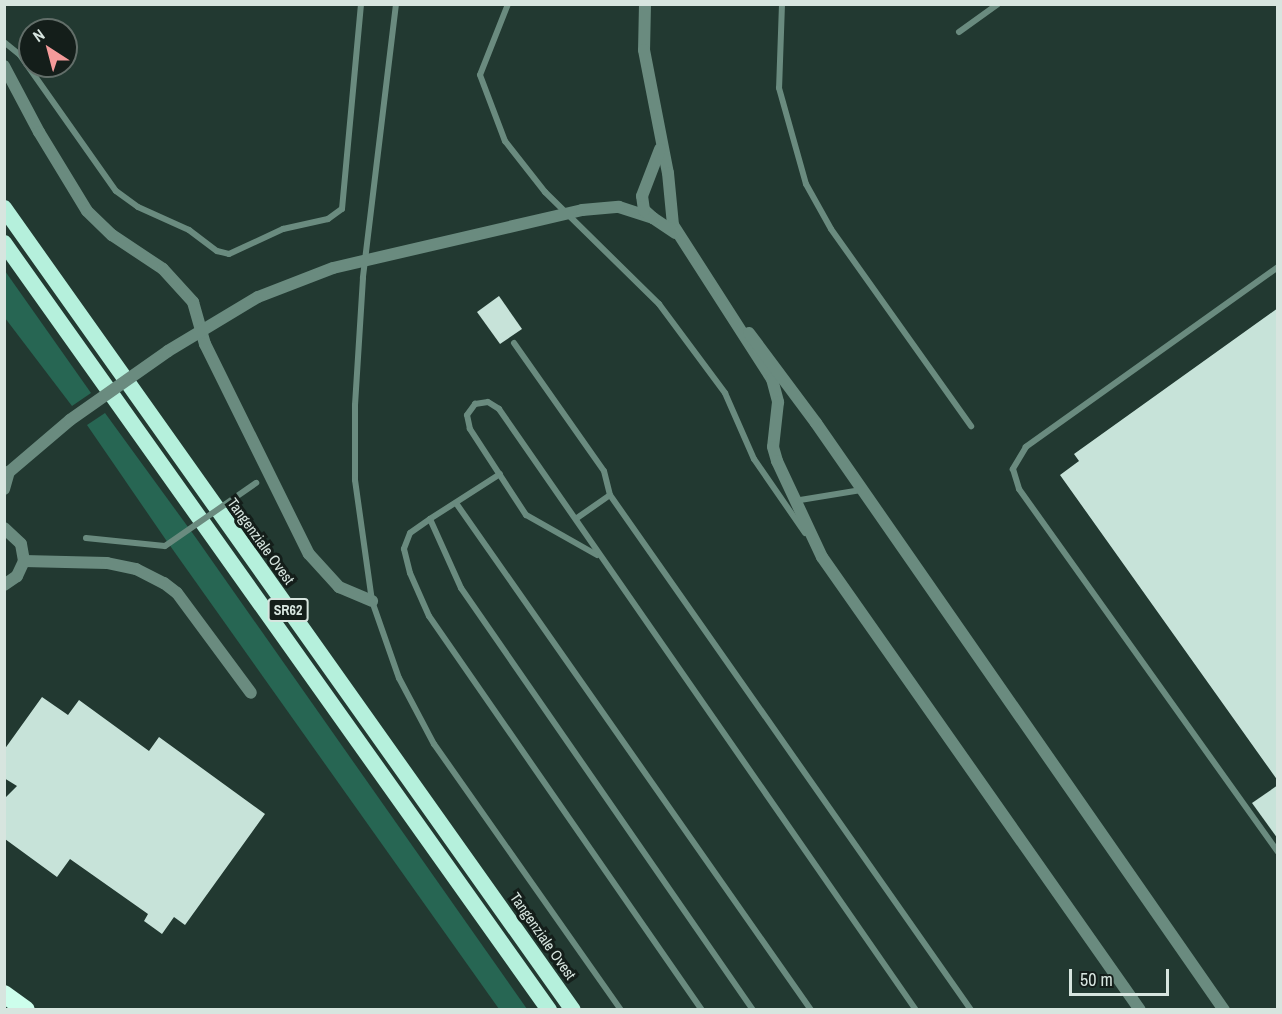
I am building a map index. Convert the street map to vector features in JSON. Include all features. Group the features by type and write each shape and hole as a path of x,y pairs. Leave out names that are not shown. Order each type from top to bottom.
{"highway":[{"name":"Tangenziale Ovest","path":"4,208 573,1010"},
{"name":"SR62","path":"4,243 549,1010"},
{"path":"4,994 26,1010"}],"street":[{"path":"645,4 644,50 668,173 673,225 741,326 776,390 778,414 773,447 790,502 822,557 1140,1010"},
{"path":"4,66 87,211 104,229 164,269 192,302 201,331 271,476 319,568 350,594 372,601"},
{"path":"661,144 657,163 642,196 642,206 653,218 681,238"},
{"path":"4,489 9,472 70,420 168,351 258,297 333,268 582,210 619,207 653,218"},
{"path":"741,326 760,345 1224,1010"},
{"path":"4,528 21,544 24,561 17,576 4,585"},
{"path":"24,561 107,563 136,569 164,583 177,593 251,693"}],"lane":[{"path":"4,42 20,55 116,191 138,207 189,230 218,251 229,254 283,230 328,219 342,208 361,4"},
{"path":"396,4 363,278 355,405 355,480 372,601 399,678 434,744 621,1010"},
{"path":"508,4 480,75 505,141 545,192 659,304 725,393 754,459 790,502 861,490"},
{"path":"782,4 779,88 806,184 831,229 971,426"},
{"path":"959,32 998,4"},
{"path":"1278,267 1026,447 1013,469 1019,489 1278,852"},
{"path":"514,342 604,471 610,495 970,1010"},
{"path":"597,555 583,544 531,519 468,423 470,410 481,402 499,409 577,518 597,555 916,1010"},
{"path":"500,474 410,533 404,549 429,616 702,1010"},
{"path":"86,538 165,546 256,483 271,476"},
{"path":"577,518 610,495"},
{"path":"456,503 811,1010"},
{"path":"430,519 473,611 753,1010"}],"green space":[{"path":"5,271 91,393 72,406 5,318"},
{"path":"105,413 196,538 527,1009 499,1009 166,540 87,425"}],"building":[{"path":"499,296 522,329 500,344 477,312"},
{"path":"1278,308 1278,781 1060,475 1079,461 1074,454"},
{"path":"42,697 68,715 79,700 149,751 159,737 265,814 185,925 174,917 162,934 144,921 148,914 70,859 57,877 5,839 5,798 17,786 4,778 4,750"},
{"path":"1278,785 1278,839 1252,803"}]}
